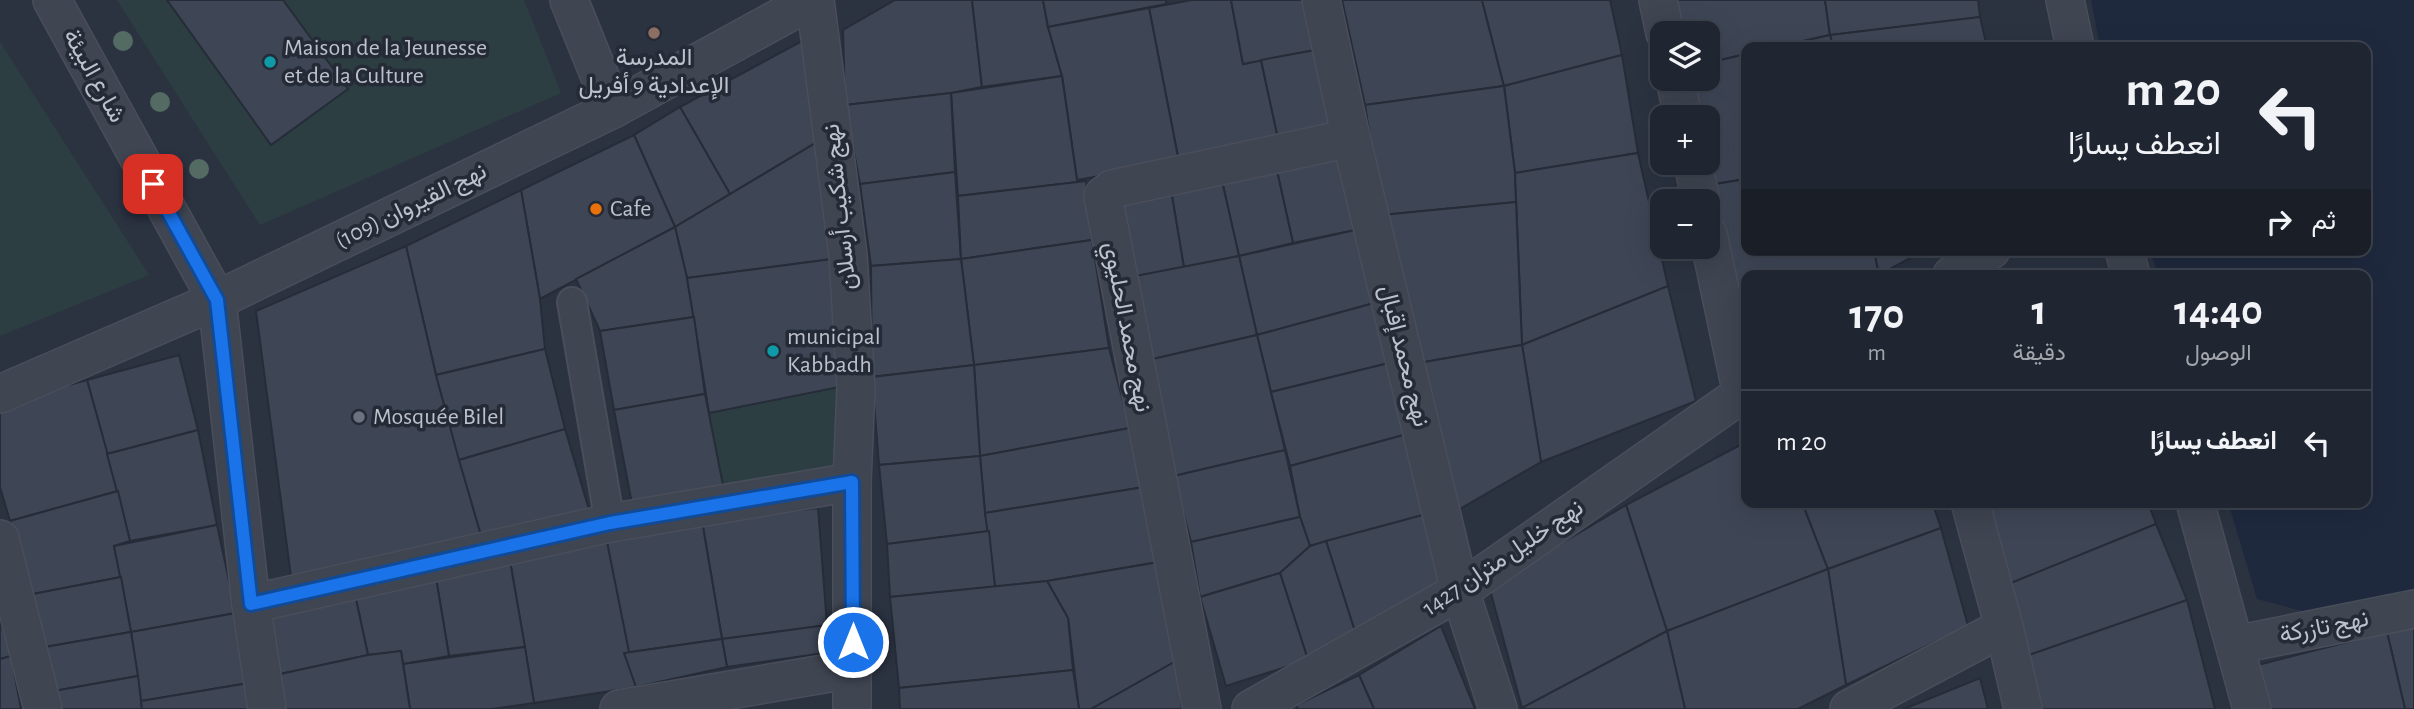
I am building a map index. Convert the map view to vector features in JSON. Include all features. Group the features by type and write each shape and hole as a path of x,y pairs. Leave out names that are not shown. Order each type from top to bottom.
{"street":[{"name":"شارع البيئة","path":"52,0 217,300"},
{"path":"569,0 613,109"},
{"name":"نهج القيروان (109)","path":"0,394 217,300 613,109 813,0"},
{"name":"نهج شكيب أرسلان","path":"813,0 848,255 856,388 852,482 852,709"},
{"name":"نهج محمد إقبال","path":"1321,0 1351,138 1460,591 1498,709"},
{"path":"1658,0 1662,21"},
{"path":"2065,0 2075,42"},
{"name":"نهج محمد الحليوي","path":"1202,709 1103,196 1112,189 1351,138"},
{"path":"1960,270 1982,256"},
{"path":"1714,259 1741,380"},
{"path":"217,300 251,604 267,709"},
{"path":"572,302 610,523"},
{"name":"نهج خليل متران 1427","path":"1251,709 1460,591 1741,395"},
{"path":"251,604 610,523 852,482"},
{"path":"1972,508 2023,709"},
{"path":"2197,508 2252,709"},
{"path":"0,539 43,709"},
{"name":"نهج تازركة","path":"2235,645 2414,609"},
{"path":"1849,709 2004,627"},
{"path":"619,709 853,669"}],"shaded area":[{"path":"117,0 524,0 561,93 260,225"},
{"path":"0,42 149,275 0,336"},
{"path":"849,385 847,468 724,490 709,413"}],"water":[{"path":"2091,0 2414,0 2414,589 2313,614 2257,599 2230,508 2371,508 2371,270 2156,270 2152,256 2371,256 2371,42 2099,42"}],"building":[{"name":"Maison de la Jeunesse et de la Culture","path":"167,0 283,0 348,89 271,145"},
{"path":"895,0 972,0 982,87 845,105 843,30"},
{"path":"972,0 1043,0 1062,76 982,87"},
{"path":"1043,0 1166,0 1166,4 1048,27"},
{"path":"1192,0 1231,0 1243,64 1261,60 1279,143 1179,162 1149,8"},
{"path":"1231,0 1313,0 1321,49 1243,64"},
{"path":"1342,0 1482,0 1504,86 1365,105"},
{"path":"1482,0 1610,0 1622,55 1504,86"},
{"path":"1669,0 1825,0 1830,35 1799,42 1741,42 1741,55 1720,60 1720,21 1673,21"},
{"path":"1825,0 1978,0 1980,17 1830,35"},
{"path":"1149,8 1179,162 1077,180 1062,76 1048,27"},
{"path":"1980,17 1986,42 1832,42 1830,35"},
{"path":"1830,35 1832,42 1799,42"},
{"path":"802,41 824,138 730,194 680,107"},
{"path":"1321,49 1337,131 1279,143 1261,60"},
{"path":"1622,55 1638,153 1515,173 1504,86"},
{"path":"1741,55 1741,180 1709,185 1709,175 1720,175 1720,105 1692,105 1690,91 1720,91 1720,60"},
{"path":"1062,76 1077,180 1086,181 958,196 951,93"},
{"path":"1504,86 1516,202 1382,215 1365,105"},
{"path":"951,93 955,172 860,184 845,105"},
{"path":"680,107 730,194 675,227 634,135"},
{"name":"Cafe","path":"634,135 675,227 540,299 521,190"},
{"path":"824,138 840,258 687,278 675,227"},
{"path":"1638,153 1650,206 1650,259 1662,259 1668,286 1522,345 1515,173"},
{"path":"1344,156 1360,229 1293,243 1277,171"},
{"path":"1277,171 1293,243 1239,256 1222,181"},
{"path":"955,172 961,259 871,266 860,184"},
{"path":"1741,180 1741,256 1875,256 1878,270 1741,270 1740,343 1720,241 1720,189 1710,189 1709,185"},
{"path":"1086,181 1092,240 961,259 958,196"},
{"path":"1222,181 1239,256 1184,268 1171,190"},
{"path":"521,190 540,299 545,349 436,375 406,246"},
{"path":"1171,190 1184,268 1125,278 1111,200"},
{"path":"1516,202 1522,345 1413,364 1382,215"},
{"path":"675,227 694,317 600,331 576,279"},
{"path":"1360,229 1378,302 1257,335 1239,256"},
{"path":"1092,240 1109,348 974,365 961,259"},
{"name":"Mosquée Bilel","path":"406,246 436,375 483,542 293,592 256,311"},
{"path":"1239,256 1257,335 1140,362 1125,278"},
{"path":"1875,256 1914,256 1888,270 1878,270"},
{"name":"municipal Kabbadh","path":"840,258 849,385 709,413 687,278"},
{"path":"961,259 974,365 872,377 871,266"},
{"path":"1668,286 1696,401 1541,462 1522,345"},
{"path":"1378,302 1393,362 1271,392 1257,335"},
{"path":"694,317 705,394 614,410 600,331"},
{"path":"1257,335 1285,450 1174,476 1140,362"},
{"path":"1522,345 1541,462 1458,510 1413,364"},
{"path":"1109,348 1130,428 980,456 974,365"},
{"path":"545,349 565,429 459,460 436,375"},
{"path":"179,355 198,430 107,454 87,380"},
{"path":"1393,362 1411,433 1290,466 1271,392"},
{"path":"974,365 980,456 879,465 872,377"},
{"path":"87,380 118,491 10,521 0,487 0,404"},
{"path":"705,394 724,490 633,509 614,410"},
{"path":"1130,428 1144,487 985,513 980,456"},
{"path":"565,429 593,523 483,542 459,460"},
{"path":"198,430 217,525 130,541 107,454"},
{"path":"1411,433 1434,512 1310,546 1300,517 1290,466"},
{"path":"1741,445 1741,508 1804,508 1828,569 1667,631 1626,505"},
{"path":"1285,450 1300,517 1191,542 1174,476"},
{"path":"980,456 989,531 887,544 879,465"},
{"path":"1144,487 1159,562 995,587 985,513"},
{"path":"118,491 130,541 114,546 121,577 33,594 10,521"},
{"path":"1626,505 1667,631 1522,708 1489,586"},
{"path":"818,508 827,625 722,639 702,521"},
{"path":"1804,508 1934,508 1941,528 1828,569"},
{"path":"1988,508 2150,508 2156,524 2011,583"},
{"path":"1434,512 1451,587 1359,644 1326,541"},
{"path":"1300,517 1310,546 1280,573 1200,597 1191,542"},
{"path":"702,521 722,639 624,653 606,537"},
{"path":"2156,524 2187,600 2029,655 2011,583"},
{"path":"217,525 236,613 131,632 114,546"},
{"path":"1941,528 1968,626 1846,685 1828,569"},
{"path":"989,531 995,587 890,597 887,544"},
{"path":"606,537 636,687 534,703 509,555"},
{"path":"1326,541 1359,644 1308,660 1280,573 1310,546"},
{"path":"509,555 525,647 449,656 435,572"},
{"path":"1159,562 1176,661 1091,709 1079,709 1068,618 1047,581"},
{"path":"1828,569 1846,685 1798,709 1685,709 1667,631"},
{"path":"435,572 449,656 403,664 401,651 368,655 354,590"},
{"path":"1280,573 1308,660 1226,686 1200,597"},
{"path":"121,577 131,632 45,647 33,594"},
{"path":"1047,581 1068,618 1073,670 899,688 890,597"},
{"path":"354,590 368,655 271,676 256,611"},
{"path":"2187,600 2215,709 2040,709 2029,655"},
{"path":"236,613 249,683 141,701 131,632"},
{"path":"0,619 11,656 0,659"},
{"path":"827,625 831,652 727,667 722,639"},
{"path":"1441,626 1475,709 1374,709 1359,675"},
{"path":"2414,627 2414,709 2405,709 2387,632"},
{"path":"1667,631 1685,709 1522,708"},
{"path":"131,632 138,676 54,691 45,647"},
{"path":"2387,632 2405,709 2268,709 2254,666"},
{"path":"722,639 727,667 636,687 624,653"},
{"path":"525,647 534,703 492,709 410,709 403,664"},
{"path":"401,651 410,709 278,709 271,676 368,655"},
{"path":"11,656 21,709 0,709 0,659"},
{"path":"1176,661 1182,709 1091,709"},
{"path":"1073,670 1079,709 900,709 899,688"},
{"path":"1359,675 1374,709 1298,709 1296,705"},
{"path":"138,676 142,709 58,709 54,691"},
{"path":"1980,678 1988,709 1904,709"},
{"path":"249,683 253,709 142,709 141,701"}],"place":[{"name":"المدرسة الإعدادية 9 أفريل","path":"654,33"},
{"name":"Maison de la Jeunesse et de la Culture","path":"270,62"},
{"name":"Cafe","path":"596,209"},
{"name":"municipal Kabbadh","path":"773,351"},
{"name":"Mosquée Bilel","path":"359,417"}],"route":[{"path":"153,184 217,300 251,604 610,523 852,482 853,642"}]}
